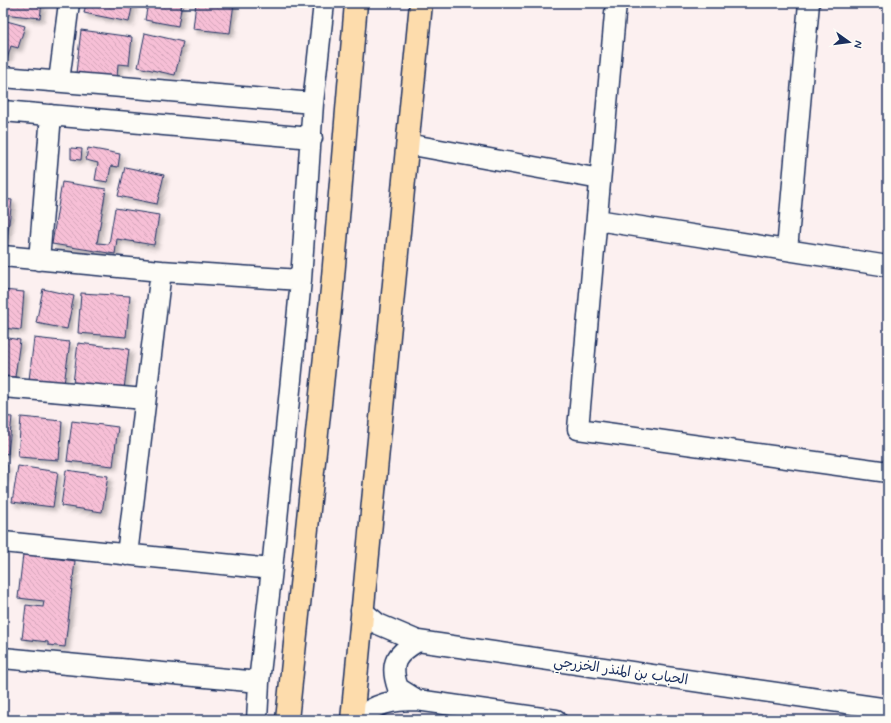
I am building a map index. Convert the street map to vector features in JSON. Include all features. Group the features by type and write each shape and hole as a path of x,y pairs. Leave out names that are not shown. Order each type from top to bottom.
{"main road":[{"path":"287,720 332,289 356,3"},
{"path":"352,720 361,610 421,3"}],"street":[{"path":"59,81 69,3"},
{"path":"257,720 258,682 272,569 301,280 305,207 312,138 313,103 324,3"},
{"path":"616,3 578,429 888,472"},
{"path":"787,250 809,3"},
{"path":"3,77 313,103"},
{"path":"3,111 312,138"},
{"path":"39,260 51,115"},
{"path":"407,144 600,179"},
{"path":"597,220 888,266"},
{"path":"3,256 161,271 301,280"},
{"path":"127,555 161,271"},
{"path":"3,387 145,399"},
{"path":"3,542 272,569"},
{"name":"الحباب بن المنذر الخزرجي","path":"361,610 378,624 418,640 888,709"},
{"path":"417,700 398,688 394,667 397,657 404,649 418,640"},
{"path":"3,658 258,682"},
{"path":"357,720 366,711 382,704 403,700 417,700 556,720"}],"building":[{"path":"3,3 42,3 40,18 3,14"},
{"path":"86,3 133,3 129,22 84,13"},
{"path":"148,3 182,3 178,26 145,20"},
{"path":"196,3 234,3 230,33 193,29"},
{"path":"3,20 25,26 18,48 11,46 7,59 3,58"},
{"path":"81,30 132,37 129,65 118,64 117,78 76,73"},
{"path":"145,33 183,42 175,75 138,67"},
{"path":"71,148 82,149 81,160 71,159"},
{"path":"88,148 120,154 118,167 111,166 108,182 95,180 98,163 86,160"},
{"path":"125,167 164,175 157,204 118,196"},
{"path":"62,182 106,189 97,243 109,244 115,208 159,215 154,245 117,239 115,254 52,244"},
{"path":"3,199 12,200 7,239 3,239"},
{"path":"43,289 74,296 67,329 36,323"},
{"path":"3,290 24,292 21,330 3,328"},
{"path":"81,293 130,296 126,337 78,333"},
{"path":"3,337 20,340 15,377 3,376"},
{"path":"34,338 70,342 64,384 29,380"},
{"path":"78,343 129,349 124,389 73,383"},
{"path":"3,416 12,417 8,454 3,453"},
{"path":"21,417 62,421 59,460 18,457"},
{"path":"72,421 118,427 113,466 67,461"},
{"path":"3,464 7,465 5,479 3,479"},
{"path":"18,466 58,472 53,507 12,502"},
{"path":"66,470 108,476 102,512 61,506"},
{"path":"23,554 75,561 65,647 48,645 48,642 22,639 26,605 43,607 44,601 18,598"}]}
